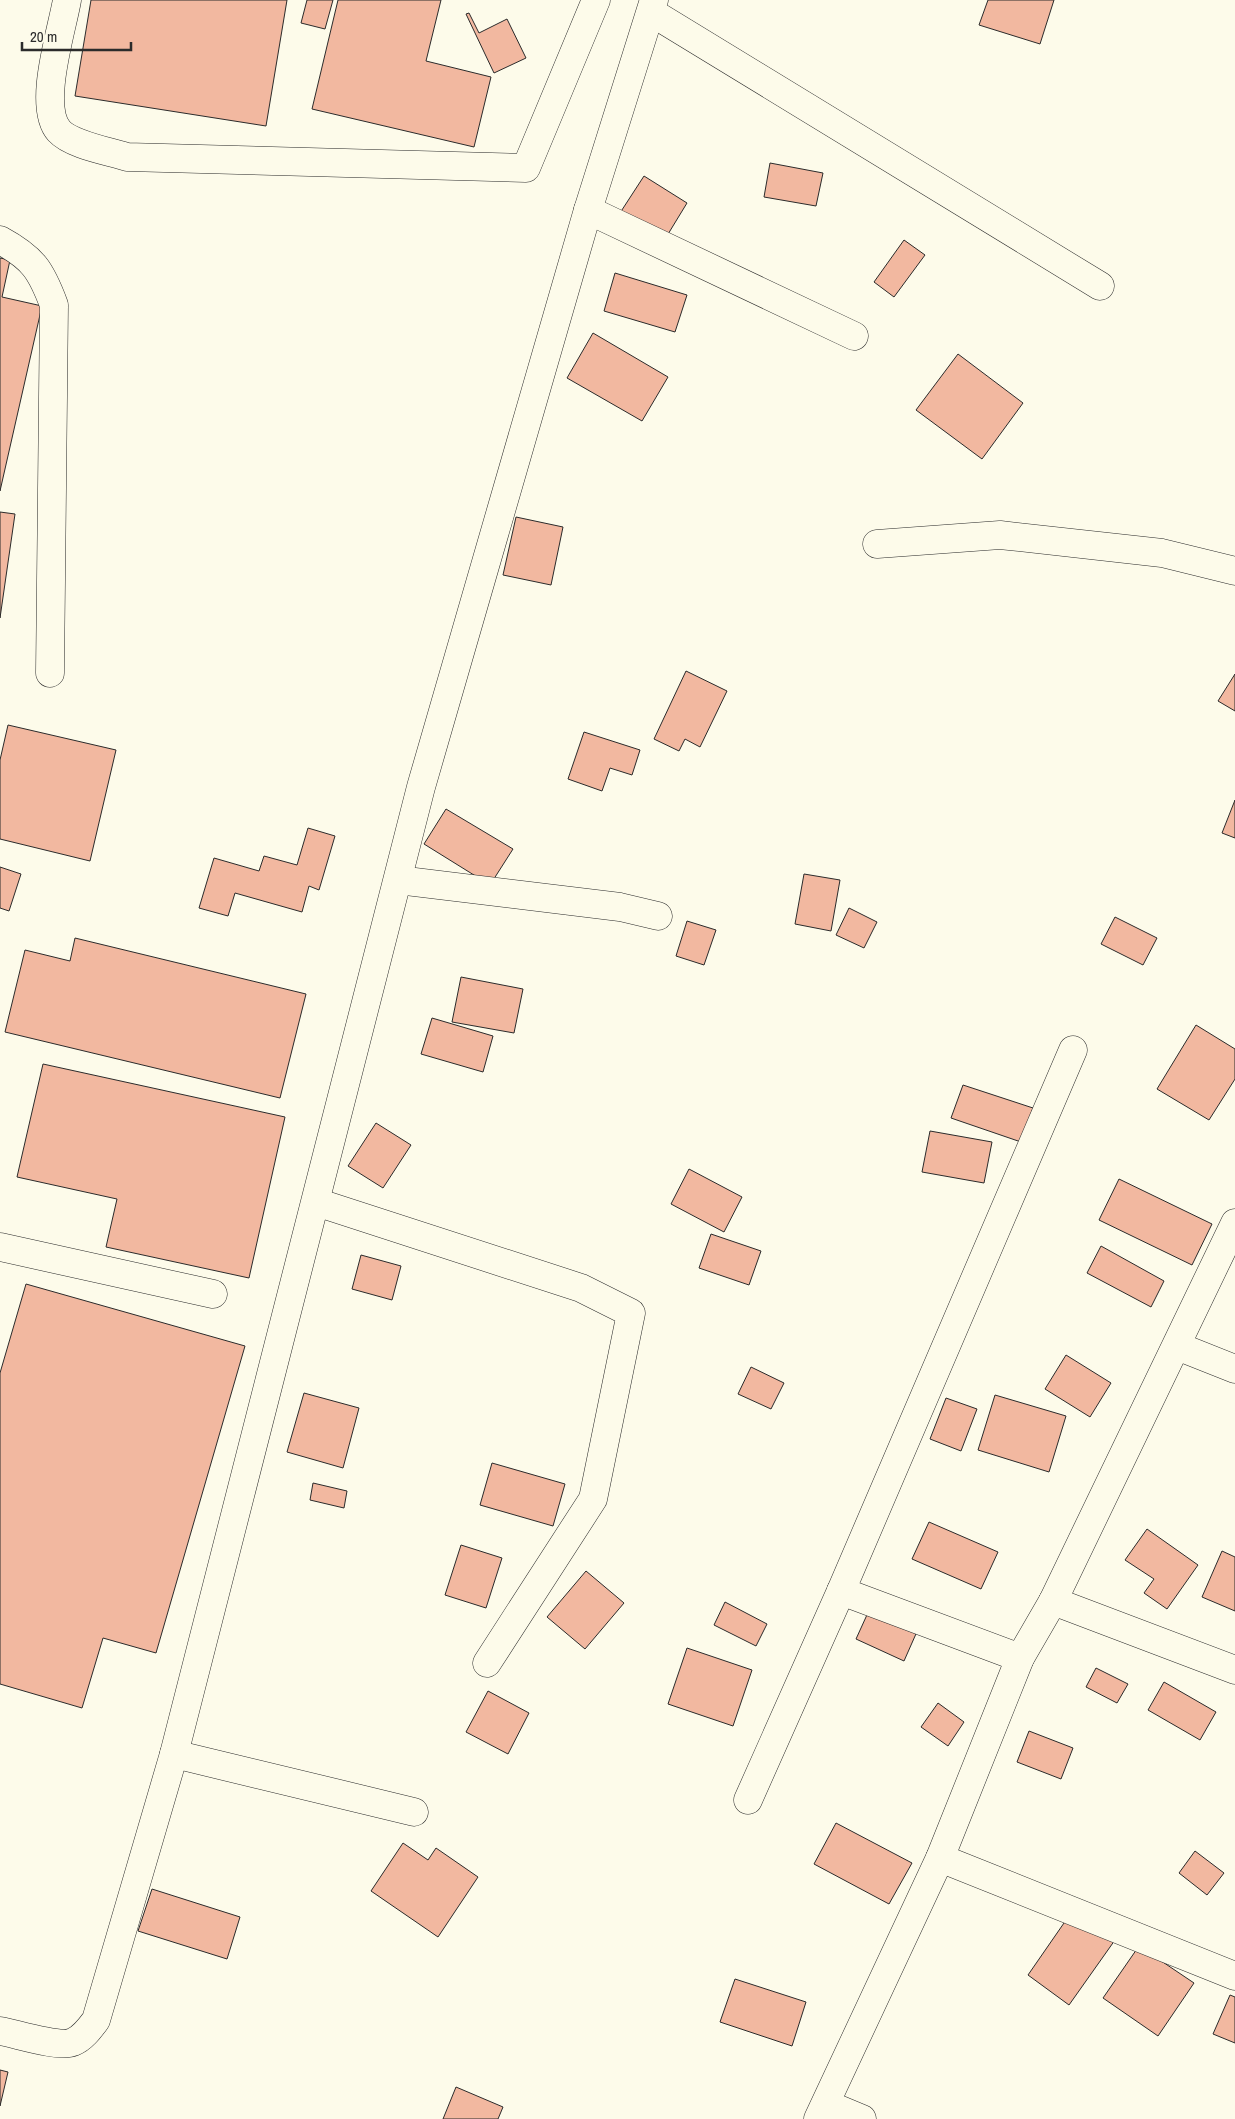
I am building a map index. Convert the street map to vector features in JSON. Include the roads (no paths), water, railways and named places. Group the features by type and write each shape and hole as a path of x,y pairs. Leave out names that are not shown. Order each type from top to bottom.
{"street":[{"path":"68,0 49,94 51,115 59,130 71,139 127,157 526,168 596,0"},
{"path":"0,2031 60,2043 73,2042 88,2032 96,2020 174,1754 427,768 588,210 652,6 1100,286"},
{"path":"588,210 854,336"},
{"path":"0,240 22,252 43,276 54,305 50,673"},
{"path":"877,544 1000,535 1162,553 1235,571"},
{"path":"398,880 620,907 658,916"},
{"path":"748,1800 841,1591 1073,1050"},
{"path":"316,1202 581,1288 631,1313 593,1499 487,1663"},
{"path":"862,2119 822,2111 940,1858 1020,1658 1053,1600 1235,1223"},
{"path":"0,1246 213,1294"},
{"path":"1177,1346 1235,1369"},
{"path":"841,1591 1020,1658"},
{"path":"1053,1600 1235,1670"},
{"path":"174,1754 414,1812"},
{"path":"940,1858 1235,1976"}]}
